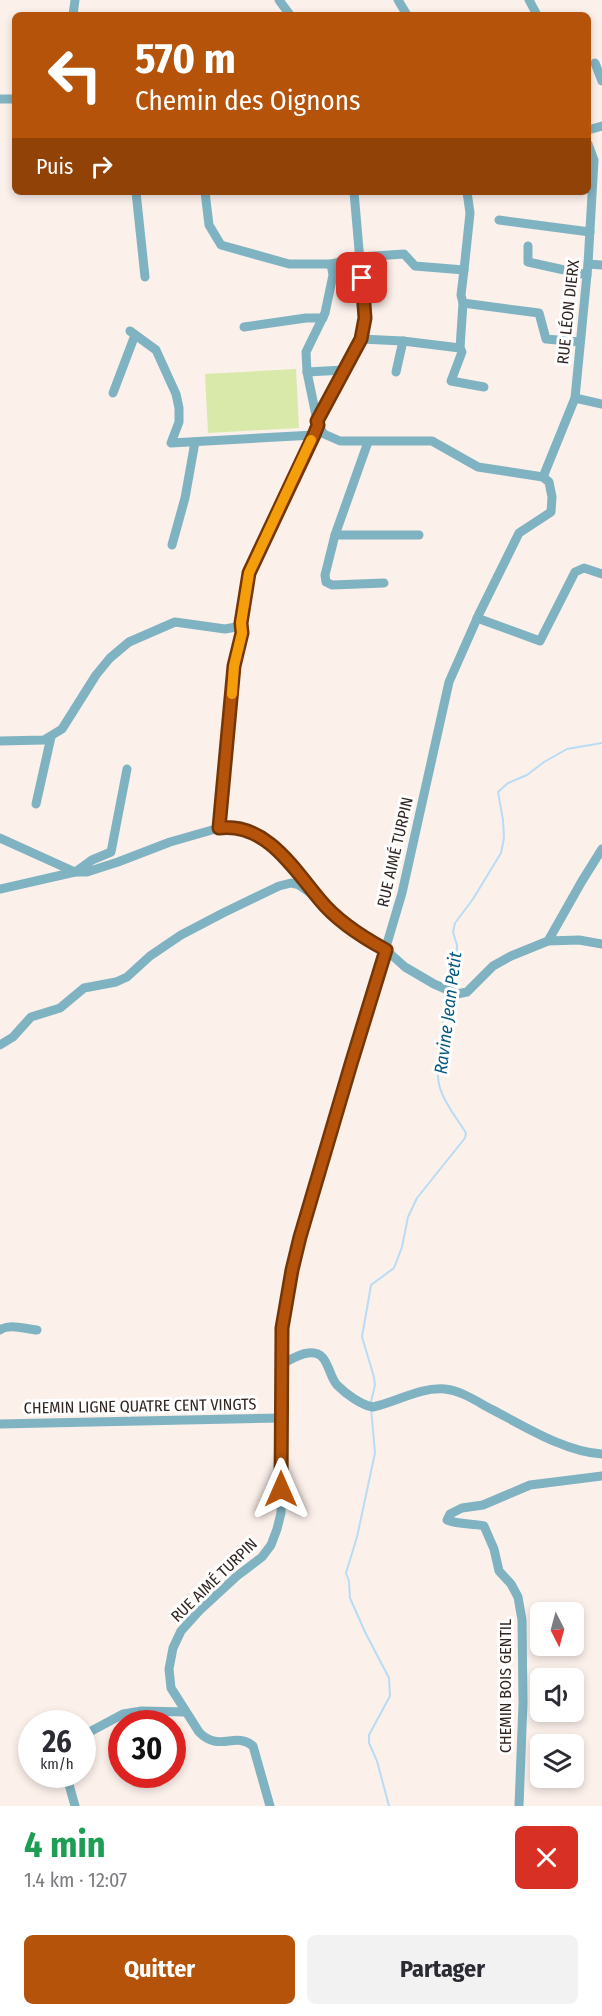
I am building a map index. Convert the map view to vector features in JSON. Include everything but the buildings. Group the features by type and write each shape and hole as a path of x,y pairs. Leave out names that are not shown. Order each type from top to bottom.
{"street":[{"path":"595,63 602,81"},
{"name":"RUE LÉON DIERX","path":"543,477 574,398 588,264 594,160 591,152"},
{"path":"136,195 145,277"},
{"path":"205,195 209,225 221,245 289,264 330,264 360,257 404,254 415,266 464,270"},
{"path":"219,828 234,666 242,633 241,623 249,573 314,435 317,423 361,339 365,318 354,195"},
{"path":"467,195 470,213 461,295 463,303 460,348 462,352 451,381 484,387"},
{"path":"499,220 590,232"},
{"path":"528,246 528,262 587,275"},
{"path":"330,264 333,275 323,318 306,352 307,372 317,423 324,434 340,441 432,441 478,467 543,477"},
{"path":"588,264 602,265"},
{"path":"463,303 538,313 546,339 580,342"},
{"path":"244,327 306,318 323,318"},
{"path":"113,393 133,333 156,350 176,393 179,422 171,443 314,435"},
{"path":"361,339 403,341 460,348"},
{"path":"396,372 403,341"},
{"path":"307,372 344,370"},
{"path":"574,398 602,404"},
{"path":"172,545 185,498 195,442"},
{"path":"368,442 335,535 325,575 326,582 332,585 384,583"},
{"name":"RUE AIMÉ TURPIN","path":"184,1710 171,1688 169,1669 173,1648 181,1631 237,1576 262,1557 271,1545 281,1513 282,1328 300,1237 402,893 449,682 477,618 519,533 551,512 552,497 549,482 543,477"},
{"path":"335,535 419,535"},
{"path":"477,618 540,641 575,572 584,568 602,574"},
{"path":"0,741 44,740 62,729 103,666 129,642 175,622 225,629 236,627 241,623"},
{"path":"36,804 51,737"},
{"path":"75,872 92,860 111,852 127,769"},
{"path":"0,889 75,872 87,872 170,842 229,826 243,829 279,850 319,899"},
{"path":"0,838 75,872"},
{"path":"548,941 602,849"},
{"path":"0,1045 13,1037 32,1017 60,1008 84,988 116,982 128,977 150,956 181,934 279,886 291,883 299,885 319,899 355,931 386,950 405,967 457,994 468,992 493,966 548,941 579,940 602,944"},
{"path":"0,1330 12,1326 37,1330"},
{"path":"282,1364 308,1352 321,1355 336,1384 370,1407 419,1392 444,1389 459,1392 532,1431 589,1454 602,1454"},
{"name":"CHEMIN LIGNE QUATRE CENT VINGTS","path":"0,1424 281,1418"},
{"name":"CHEMIN BOIS GENTIL","path":"519,1806 524,1648 518,1597 499,1570 494,1549 484,1526 472,1523 458,1524 447,1520 450,1514 462,1508 483,1505 530,1485 602,1476"},
{"name":"RUE AIMÉ TURPIN","path":"186,1713 199,1732 211,1741 240,1740 253,1746 270,1806"},
{"path":"70,1788 75,1806"}],"green space":[{"path":"296,369 299,428 208,433 205,374"}],"waterway":[{"name":"Ravine Jean Petit","path":"451,989 456,970 457,945 453,932 455,923 473,899 501,853 504,838 498,792 508,783 527,775 567,749 602,743"},
{"name":"Ravine Jean Petit","path":"371,1402 375,1385 374,1377 362,1337 371,1285 394,1268 402,1247 408,1217 417,1198 465,1138 466,1133 445,1100 438,1078 440,1042 450,995"},
{"name":"Ravine Jean Petit","path":"371,1408 375,1453 357,1537 346,1573 350,1598 389,1678 390,1696 369,1735 369,1743 377,1761 389,1806"}],"slow traffic":[{"path":"232,694 234,666 242,633 241,623 249,573 311,440"}],"route":[{"path":"281,1489 282,1328 292,1270 386,950 337,917 319,899 279,850 243,829 229,826 219,828 234,666 242,633 241,623 249,573 314,435 318,425 317,421 361,339 365,318 362,278"}]}
